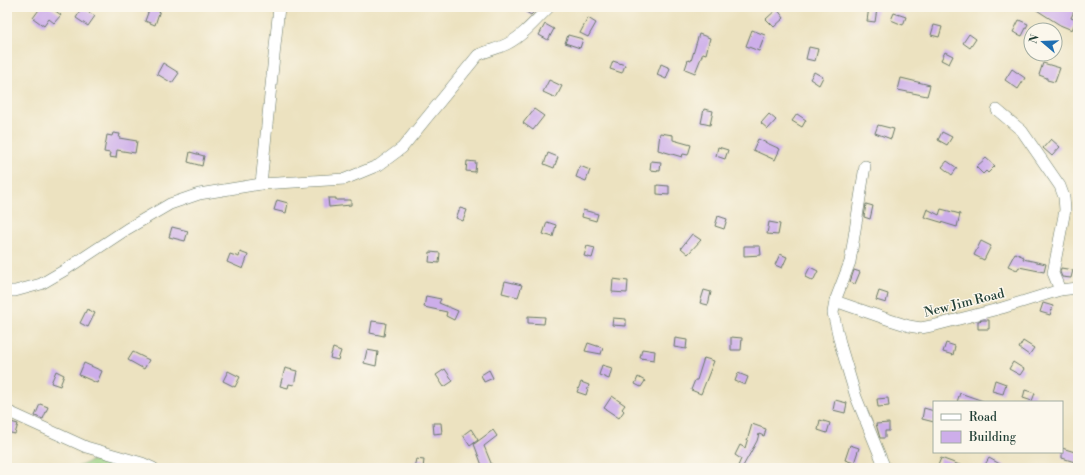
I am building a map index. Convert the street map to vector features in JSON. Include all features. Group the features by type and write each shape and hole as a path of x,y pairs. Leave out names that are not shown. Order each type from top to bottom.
{"street":[{"path":"261,184 279,7"},
{"path":"7,291 15,291 41,284 127,229 170,204 199,194 261,184 344,179 378,166 402,148 478,55 506,45 514,40 549,7"},
{"path":"997,110 1022,130 1060,186 1064,197 1063,225 1054,273 1060,290"},
{"path":"865,166 850,262 835,301 833,313 840,347 856,397 885,468"},
{"name":"New Jim Road","path":"835,301 909,326 922,328 995,310 1060,290 1078,288"},
{"path":"7,411 86,447 142,463 153,468"}],"green space":[{"path":"94,460 116,468 75,468"}],"building":[{"path":"41,7 50,7 61,15 54,23 49,19 44,26 33,18"},
{"path":"150,7 160,10 155,25 145,21"},
{"path":"518,7 538,7 531,15"},
{"path":"869,7 877,9 875,22 867,21"},
{"path":"1032,7 1076,7 1071,18 1076,20 1072,30 1063,26 1063,22 1055,22"},
{"path":"82,8 95,16 88,26 76,18"},
{"path":"777,9 784,18 774,27 766,19"},
{"path":"894,13 906,17 903,25 891,20"},
{"path":"588,18 596,23 588,37 580,33"},
{"path":"1019,20 1024,22 1022,36 1013,32"},
{"path":"545,24 554,29 548,40 539,35"},
{"path":"934,25 942,27 939,37 931,35"},
{"path":"752,30 765,35 759,51 746,46"},
{"path":"699,34 710,38 706,54 703,53 695,73 685,69 688,60 691,61"},
{"path":"969,34 976,39 970,48 963,43"},
{"path":"568,35 583,39 580,48 565,43"},
{"path":"809,47 818,49 815,61 806,59"},
{"path":"945,52 953,56 949,64 941,60"},
{"path":"613,61 625,65 622,73 610,69"},
{"path":"163,63 179,73 172,83 157,74"},
{"path":"1043,63 1060,68 1055,82 1047,80 1047,78 1039,75"},
{"path":"661,64 670,68 666,79 657,75"},
{"path":"1012,69 1025,78 1018,89 1005,80"},
{"path":"814,72 823,77 819,85 810,79"},
{"path":"901,78 930,85 927,96 898,90"},
{"path":"549,80 562,86 556,98 543,92"},
{"path":"534,109 544,116 533,130 523,123"},
{"path":"704,109 713,111 710,125 701,123"},
{"path":"769,114 776,120 768,129 761,123"},
{"path":"797,114 806,120 802,127 792,121"},
{"path":"878,125 894,129 891,139 875,133"},
{"path":"942,132 952,137 947,145 938,140"},
{"path":"113,133 120,134 119,138 137,141 135,153 117,150 116,158 109,157 110,153 104,152 107,135 112,136"},
{"path":"660,133 673,135 673,140 691,145 688,155 683,154 682,157 658,150"},
{"path":"758,139 780,149 775,160 753,150"},
{"path":"1051,139 1060,147 1052,156 1043,148"},
{"path":"718,147 728,150 725,159 716,156"},
{"path":"190,152 204,156 202,166 188,162"},
{"path":"548,153 558,157 554,168 544,164"},
{"path":"986,158 995,166 988,173 986,171 983,174 976,167"},
{"path":"467,161 476,162 475,172 466,171"},
{"path":"651,161 661,162 660,171 650,170"},
{"path":"947,161 957,168 952,175 942,167"},
{"path":"580,166 590,170 586,181 576,177"},
{"path":"657,185 669,186 669,195 657,194"},
{"path":"328,198 336,198 336,200 351,200 351,205 329,207"},
{"path":"277,200 288,203 286,213 274,210"},
{"path":"866,204 873,206 870,219 864,217"},
{"path":"460,208 467,210 463,221 456,218"},
{"path":"927,209 939,215 941,209 960,214 957,227 924,217"},
{"path":"583,210 598,214 596,221 582,217"},
{"path":"718,216 727,219 724,229 715,226"},
{"path":"547,222 556,225 553,237 543,234"},
{"path":"769,222 780,224 778,235 767,234"},
{"path":"172,227 188,231 185,241 169,237"},
{"path":"692,234 701,240 688,254 681,248"},
{"path":"981,241 991,246 984,260 974,255"},
{"path":"587,246 595,248 592,258 584,256"},
{"path":"744,246 760,246 761,255 744,256"},
{"path":"240,252 248,255 243,269 227,262 230,254 239,257"},
{"path":"430,252 440,253 439,263 429,262"},
{"path":"1015,253 1024,257 1023,259 1046,264 1044,272 1019,267 1017,270 1008,266"},
{"path":"780,254 787,257 782,268 775,265"},
{"path":"810,267 818,271 813,281 805,277"},
{"path":"1061,268 1073,270 1071,278 1062,277 1060,272"},
{"path":"854,270 860,272 855,284 850,282"},
{"path":"613,279 628,281 627,293 612,292"},
{"path":"505,281 522,285 518,297 502,293"},
{"path":"704,290 711,292 708,305 700,303"},
{"path":"879,291 888,294 886,303 876,300"},
{"path":"426,296 441,299 439,303 458,311 454,320 446,316 447,312 424,307"},
{"path":"1043,303 1053,306 1050,315 1040,312"},
{"path":"87,309 95,313 88,327 80,323"},
{"path":"528,316 545,317 544,324 528,323"},
{"path":"613,318 626,319 626,326 612,325"},
{"path":"989,320 989,329 978,329 978,321"},
{"path":"372,321 386,323 384,336 370,333"},
{"path":"731,337 742,338 741,350 731,350"},
{"path":"675,338 687,340 686,349 674,347"},
{"path":"1023,341 1034,348 1029,355 1019,348"},
{"path":"588,343 603,348 601,354 585,351"},
{"path":"946,343 955,346 953,355 943,352"},
{"path":"333,348 341,351 338,360 330,358"},
{"path":"642,349 655,351 654,360 640,358"},
{"path":"367,350 378,352 376,366 364,363"},
{"path":"133,352 149,360 144,369 128,360"},
{"path":"704,358 714,361 701,394 691,390 695,380 697,380"},
{"path":"1013,362 1024,369 1020,375 1009,369"},
{"path":"84,363 102,371 97,383 79,375"},
{"path":"602,365 612,368 609,379 599,375"},
{"path":"285,368 297,371 294,385 289,384 288,388 280,386"},
{"path":"445,369 453,381 444,387 436,375"},
{"path":"489,370 493,378 484,382 481,375"},
{"path":"56,371 64,375 60,386 51,383"},
{"path":"228,371 240,377 235,387 223,381"},
{"path":"738,373 748,377 745,385 735,381"},
{"path":"638,377 645,381 641,387 635,384"},
{"path":"995,380 1006,384 1003,394 992,391"},
{"path":"581,382 589,385 586,395 577,392"},
{"path":"1025,390 1035,393 1032,401 1023,398"},
{"path":"960,393 983,401 957,401"},
{"path":"612,396 625,405 622,409 624,411 619,418 604,408"},
{"path":"888,398 889,406 878,407 877,399"},
{"path":"835,400 847,403 845,413 833,410"},
{"path":"40,404 48,407 43,419 35,416"},
{"path":"924,408 933,411 933,422 922,419"},
{"path":"820,420 830,423 827,433 818,430"},
{"path":"7,421 18,424 15,434 7,432"},
{"path":"433,423 441,423 442,433 434,434"},
{"path":"889,423 889,431 885,431 885,438 880,438 876,424"},
{"path":"752,424 766,429 764,436 759,434 757,441 742,468 738,466 741,459 735,455 740,445 745,448"},
{"path":"471,429 478,440 470,446 463,435"},
{"path":"493,430 497,436 484,446 493,468 483,468 474,444"},
{"path":"850,445 859,448 854,463 845,460"},
{"path":"1063,448 1078,453 1078,463 1062,458"},
{"path":"941,458 965,467 965,468 937,468"},
{"path":"989,458 1007,468 983,468"},
{"path":"416,459 424,460 423,468 414,468"}]}
